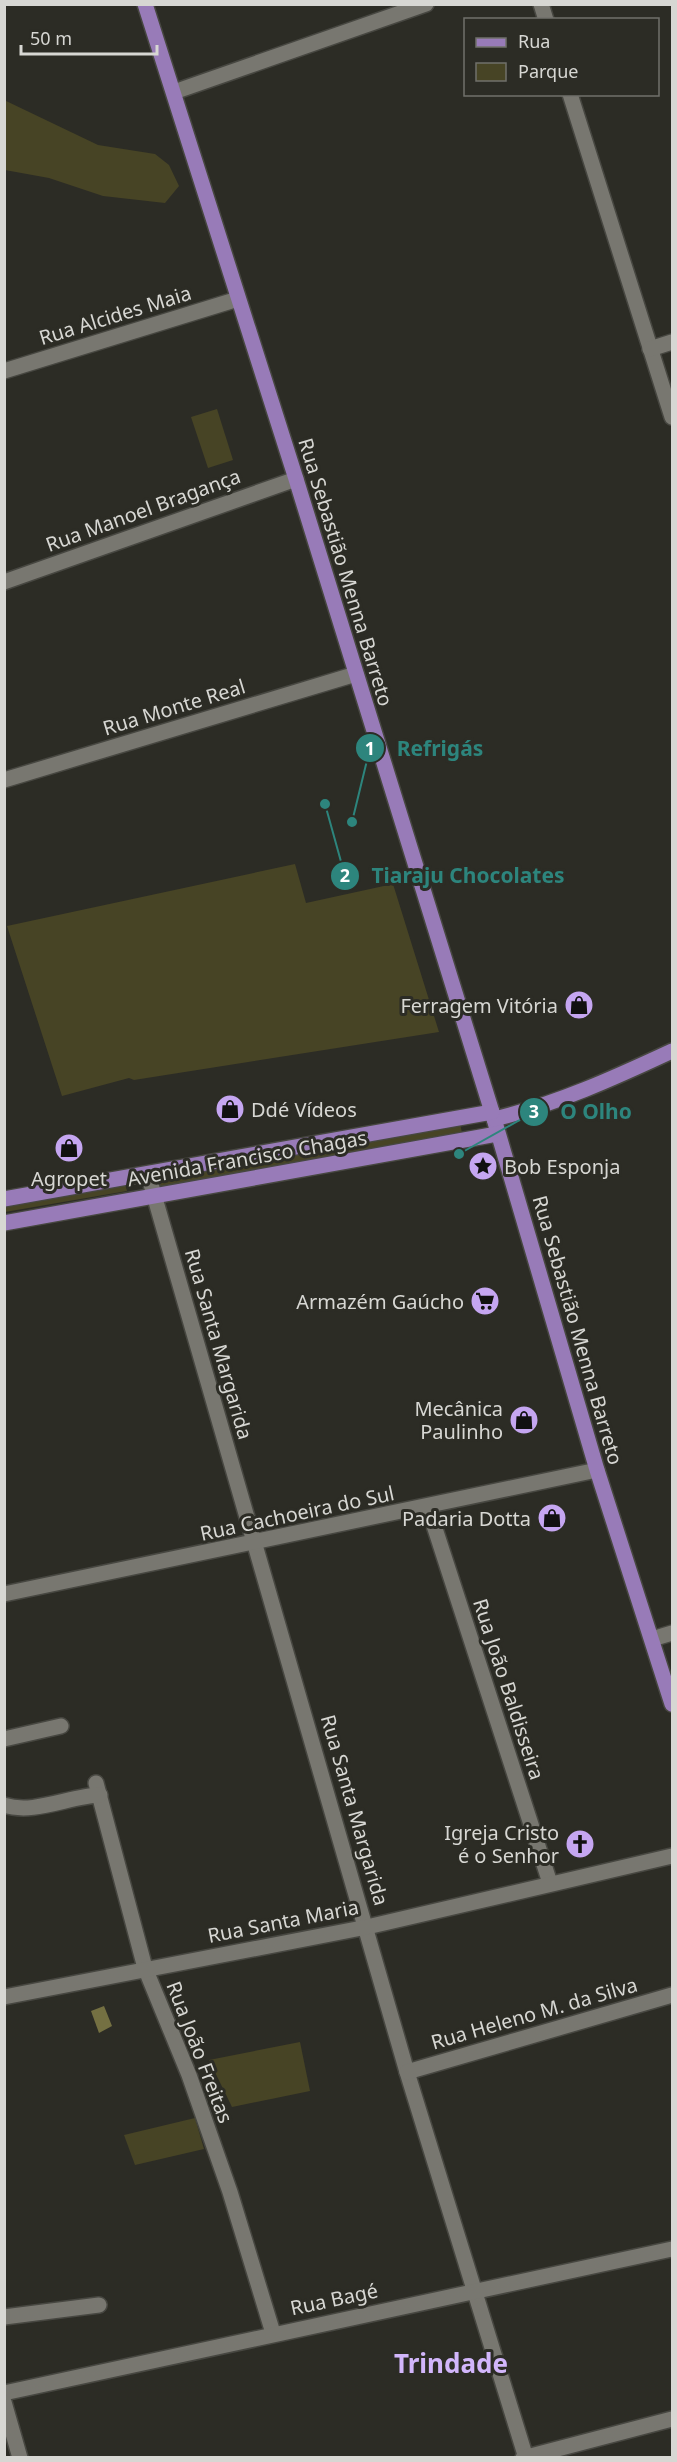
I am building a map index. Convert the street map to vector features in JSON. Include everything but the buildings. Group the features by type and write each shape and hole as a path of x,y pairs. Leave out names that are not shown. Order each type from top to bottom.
{"main road":[{"name":"Rua Sebastião Menna Barreto","path":"145,4 296,479 494,1122 597,1470 672,1704"},
{"name":"Avenida Francisco Chagas","path":"4,1223 154,1197 494,1122 584,1091 672,1052"},
{"name":"Avenida Francisco Chagas","path":"4,1199 148,1174 494,1122"}],"street":[{"path":"174,92 426,4"},
{"path":"571,96 672,417"},
{"name":"Rua Alcides Maia","path":"4,371 238,299"},
{"path":"651,350 672,342"},
{"name":"Rua Manoel Bragança","path":"4,582 296,479"},
{"name":"Rua Monte Real","path":"4,780 356,674"},
{"name":"Rua Santa Margarida","path":"148,1174 407,2072 472,2291 525,2457"},
{"name":"Rua Cachoeira do Sul","path":"4,1594 255,1544 597,1470"},
{"name":"Rua João Baldisseira","path":"428,1507 550,1883"},
{"path":"652,1640 672,1633"},
{"path":"4,1739 61,1726"},
{"name":"Rua João Freitas","path":"4,1805 25,1808 83,1796 98,1789 145,1968 189,2075 230,2192 273,2333"},
{"name":"Rua Santa Maria","path":"4,1997 367,1927 672,1856"},
{"name":"Rua Heleno M. da Silva","path":"407,2072 672,1995"},
{"name":"Rua Bagé","path":"4,2393 273,2333 672,2249"},
{"path":"4,2318 99,2305"},
{"path":"4,2402 20,2457"},
{"path":"525,2457 672,2419"}],"green space":[{"path":"4,100 98,145 155,154 169,165 179,186 165,203 103,196 49,178 5,170"},
{"path":"217,409 233,460 208,468 191,417"},
{"path":"295,864 306,903 393,884 439,1032 134,1080 129,1078 62,1096 7,926"},
{"path":"460,1123 462,1133 156,1188 154,1178"},
{"path":"125,1182 127,1191 5,1212 5,1202"},
{"path":"300,2042 310,2091 232,2107 209,2060"},
{"path":"195,2118 204,2149 135,2165 124,2135"}],"shaded area":[{"path":"104,2006 112,2026 99,2033 91,2011"}],"place":[{"name":"Tiaraju Chocolates","path":"325,804"},
{"name":"Refrigás","path":"352,822"},
{"name":"Ferragem Vitória","path":"579,1005"},
{"name":"Ddé Vídeos","path":"230,1109"},
{"name":"Agropet","path":"69,1148"},
{"name":"O Olho","path":"459,1154"},
{"name":"Bob Esponja","path":"483,1166"},
{"name":"Armazém Gaúcho","path":"485,1301"},
{"name":"Mecânica Paulinho","path":"524,1420"},
{"name":"Padaria Dotta","path":"552,1518"},
{"name":"Igreja Cristo é o Senhor","path":"580,1844"}],"district":[{"name":"Trindade","path":"451,2363"}]}
